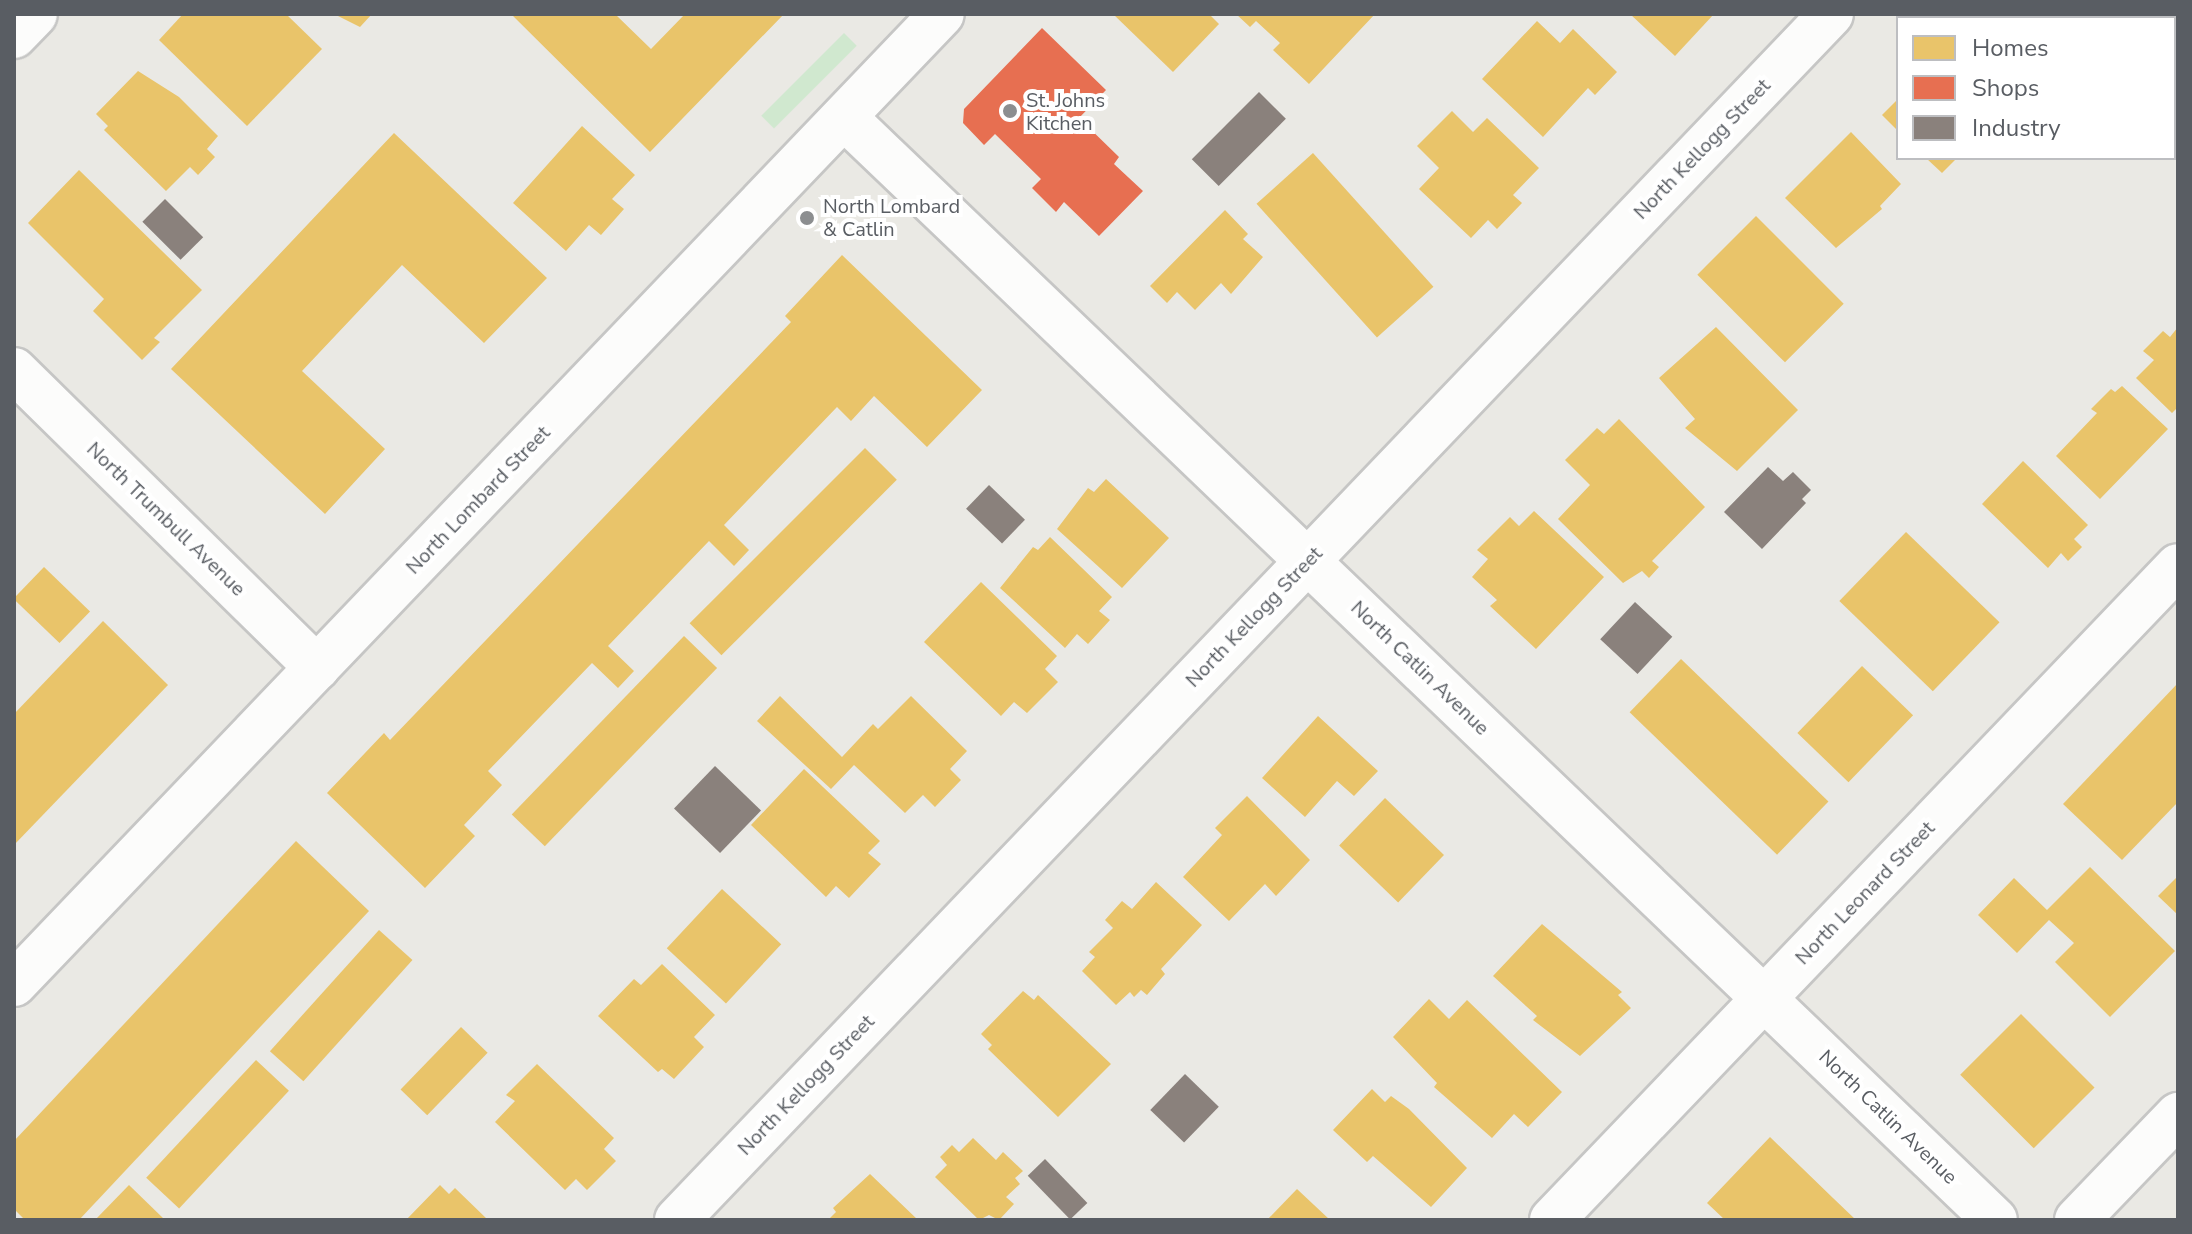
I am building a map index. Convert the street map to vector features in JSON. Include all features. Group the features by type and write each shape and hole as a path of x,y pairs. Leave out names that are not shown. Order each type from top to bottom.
{"street":[{"path":"14,36 35,14"},
{"name":"North Lombard Street","path":"14,984 942,14"},
{"name":"North Kellogg Street","path":"677,1220 1831,14"},
{"name":"North Catlin Avenue","path":"844,117 1995,1220"},
{"name":"North Trumbull Avenue","path":"14,370 317,668"},
{"name":"North Leonard Street","path":"1552,1220 2178,566"},
{"path":"2077,1220 2178,1115"}],"green space":[{"path":"844,33 857,46 774,128 761,116"}],"building: Homes":[{"path":"183,14 286,14 322,49 247,126 159,40"},
{"path":"334,14 372,14 360,27"},
{"path":"511,14 615,14 651,49 685,14 784,14 650,152"},
{"path":"1113,14 1209,14 1219,24 1173,72"},
{"path":"1236,14 1375,14 1309,84 1273,50 1280,43 1256,21 1250,27"},
{"path":"1630,14 1714,14 1675,56"},
{"path":"1969,14 2074,14 2074,16"},
{"path":"1537,21 1560,43 1573,29 1617,72 1595,95 1588,88 1543,137 1482,79"},
{"path":"138,71 179,97 218,136 207,149 215,157 198,175 190,167 166,191 104,130 108,126 96,114"},
{"path":"1896,101 1896,129 1882,115"},
{"path":"1452,111 1473,132 1487,118 1539,168 1513,195 1522,203 1497,229 1488,220 1471,238 1419,189 1439,168 1417,146"},
{"path":"582,126 635,175 612,199 624,209 601,235 589,225 566,251 513,203"},
{"path":"1851,132 1901,184 1880,206 1882,209 1836,248 1785,198"},
{"path":"394,133 547,278 484,343 402,265 302,371 385,449 325,514 171,369"},
{"path":"1313,153 1433,287 1377,338 1257,204"},
{"path":"1928,160 1955,160 1942,173"},
{"path":"79,170 202,290 154,338 160,342 142,360 93,311 104,299 28,223"},
{"path":"1225,210 1248,234 1243,239 1263,257 1231,294 1221,283 1195,310 1177,292 1167,303 1150,286"},
{"path":"1756,216 1844,304 1785,362 1697,275"},
{"path":"842,255 982,390 927,447 874,396 851,421 837,407 724,525 749,550 734,566 709,541 608,646 634,671 618,688 592,663 488,771 502,785 464,825 475,836 425,888 327,793 384,733 390,740 791,322 785,316"},
{"path":"1716,327 1798,410 1737,471 1685,428 1695,419 1659,378"},
{"path":"2178,327 2178,407 2172,413 2136,378 2154,360 2143,351 2163,331 2170,337"},
{"path":"2122,386 2168,429 2100,499 2056,456 2097,413 2091,409 2111,389 2115,392"},
{"path":"1619,419 1705,507 1652,561 1659,567 1649,578 1642,571 1623,583 1558,519 1590,485 1565,460 1597,428 1604,434"},
{"path":"865,448 897,480 721,655 690,623"},
{"path":"2023,461 2088,525 2074,539 2082,547 2068,561 2061,553 2048,568 1982,504"},
{"path":"1106,479 1169,538 1122,588 1057,529 1088,488 1094,492"},
{"path":"1534,511 1604,577 1536,649 1490,606 1497,600 1472,577 1488,559 1477,550 1510,517 1519,526"},
{"path":"1906,532 2000,622 1933,691 1839,601"},
{"path":"1050,537 1112,597 1099,611 1110,620 1088,644 1077,634 1065,648 1000,588 1033,547 1038,550"},
{"path":"44,567 90,611 59,643 14,599"},
{"path":"981,582 1057,656 1045,669 1058,682 1027,713 1014,702 1001,716 924,642"},
{"path":"103,621 168,685 14,845 14,714"},
{"path":"684,636 717,668 545,846 512,814"},
{"path":"1681,659 1828,801 1777,855 1630,712"},
{"path":"1862,666 1913,715 1848,782 1797,733"},
{"path":"2178,683 2178,802 2122,860 2063,804"},
{"path":"780,696 842,757 873,724 878,729 911,696 967,751 950,769 961,780 935,807 923,795 905,813 854,765 831,789 757,721"},
{"path":"1318,716 1378,771 1354,796 1337,781 1305,817 1262,778"},
{"path":"804,769 880,841 868,853 881,864 849,898 836,886 826,897 751,825"},
{"path":"1247,796 1310,860 1276,896 1265,884 1229,921 1183,877 1222,835 1215,828"},
{"path":"1385,798 1444,855 1398,902 1339,845"},
{"path":"296,841 369,911 79,1220 25,1220 14,1209 14,1141"},
{"path":"2090,867 2175,951 2110,1017 2055,962 2074,943 2049,920 2017,953 1978,915 2014,878 2047,910"},
{"path":"2178,876 2178,915 2158,896"},
{"path":"1156,882 1202,925 1161,969 1165,974 1147,995 1141,990 1134,997 1130,992 1116,1005 1082,971 1095,957 1089,952 1113,928 1105,920 1122,901 1132,909"},
{"path":"722,889 781,944 726,1003 667,948"},
{"path":"1542,924 1622,992 1618,995 1631,1008 1580,1056 1533,1020 1537,1016 1493,976"},
{"path":"379,930 412,960 303,1081 270,1051"},
{"path":"662,964 715,1015 694,1037 704,1047 674,1079 662,1069 658,1072 598,1016 634,979 641,985"},
{"path":"1023,991 1034,1000 1038,995 1111,1064 1058,1117 988,1049 992,1045 981,1034"},
{"path":"1429,999 1449,1019 1467,1000 1562,1092 1528,1127 1514,1114 1492,1138 1434,1087 1437,1083 1393,1037"},
{"path":"2021,1014 2095,1088 2034,1148 1960,1075"},
{"path":"461,1027 488,1053 427,1115 401,1090"},
{"path":"256,1060 289,1091 179,1208 146,1178"},
{"path":"537,1064 614,1138 604,1149 616,1161 587,1190 576,1179 565,1190 495,1122 515,1101 506,1095"},
{"path":"1372,1089 1385,1102 1391,1096 1409,1109 1467,1168 1431,1207 1373,1156 1367,1162 1333,1130"},
{"path":"1770,1137 1856,1220 1725,1220 1707,1203"},
{"path":"973,1138 996,1160 1003,1152 1023,1171 1015,1178 1020,1184 1006,1197 1014,1204 999,1220 989,1215 979,1220 935,1177 947,1165 940,1157 952,1145 959,1152"},
{"path":"870,1174 918,1220 828,1220 836,1212 833,1208"},
{"path":"129,1185 165,1220 95,1220"},
{"path":"440,1185 449,1194 455,1188 488,1220 406,1220"},
{"path":"1297,1189 1330,1220 1267,1220"}],"building: Shops":[{"path":"1042,28 1106,90 1079,118 1119,157 1114,164 1143,191 1099,236 1064,202 1056,212 1032,188 1041,179 995,134 984,145 963,123 964,109"}],"building: Industry":[{"path":"1259,92 1286,119 1219,186 1192,159"},
{"path":"165,199 203,237 181,260 142,222"},
{"path":"1768,467 1783,481 1793,472 1811,490 1802,499 1806,503 1762,549 1724,512"},
{"path":"989,485 1025,520 1002,543 966,509"},
{"path":"1635,602 1672,637 1638,674 1600,639"},
{"path":"715,766 761,810 720,853 674,808"},
{"path":"1185,1074 1219,1107 1184,1143 1150,1110"},
{"path":"1045,1159 1087,1203 1070,1220 1028,1176"}],"place":[{"name":"St. Johns Kitchen","path":"1010,111"},
{"name":"North Lombard & Catlin","path":"807,218"}]}
